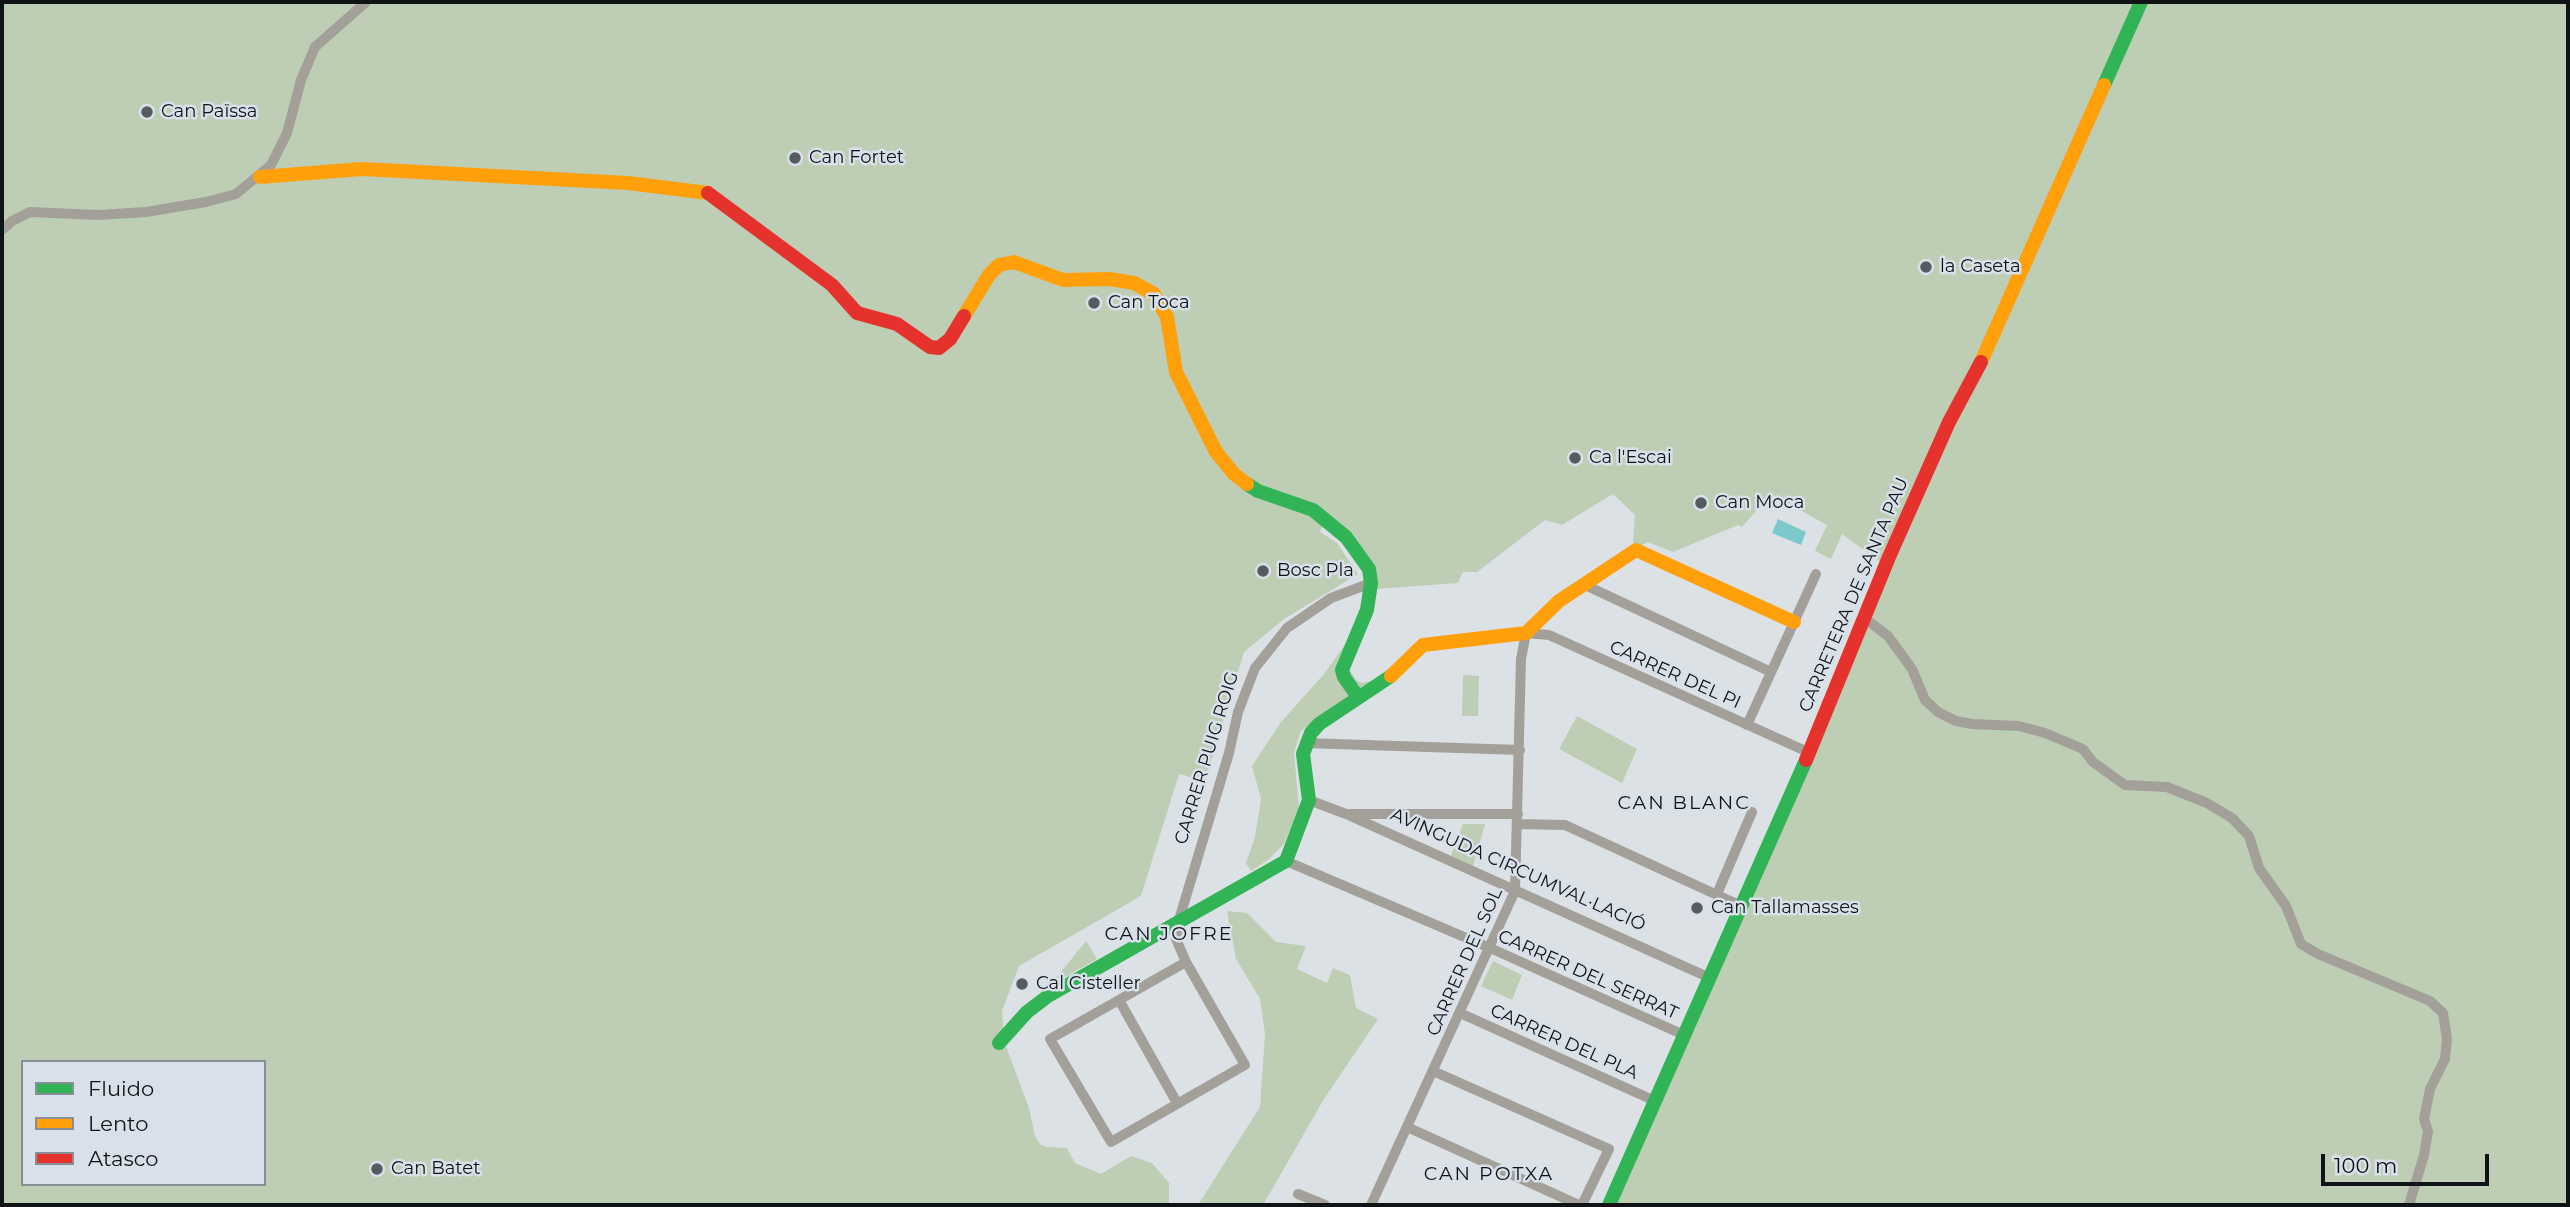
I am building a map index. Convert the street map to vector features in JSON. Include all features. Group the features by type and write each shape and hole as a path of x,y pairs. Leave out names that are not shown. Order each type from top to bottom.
{"street":[{"path":"2,230 12,221 30,212 97,215 146,212 236,194 260,177 281,148 301,80 315,47 366,2"},
{"name":"CARRETERA DE SANTA PAU","path":"1609,1205 1810,753 1863,617 1949,422 1988,349 2141,2"},
{"path":"260,177 362,169 628,183 707,193 832,285 857,313 897,324 929,347 939,348 950,339 989,275 999,265 1014,262 1063,280 1110,279 1134,284 1154,294 1167,317 1176,372 1216,452 1234,474 1258,491 1313,510 1346,537 1369,569 1371,583 1367,610 1342,670 1358,697"},
{"path":"999,1043 1027,1012 1048,996 1286,860 1310,800 1303,754 1311,733 1319,724 1395,673 1423,645 1526,633 1559,601 1636,550 1794,622"},
{"path":"1747,725 1816,574"},
{"name":"CARRER PUIG ROIG","path":"1177,1103 1245,1065 1186,962 1176,939 1179,920 1229,753 1238,712 1255,668 1287,628 1331,598 1371,583"},
{"path":"1585,585 1771,672"},
{"path":"1863,617 1888,636 1912,669 1925,700 1938,712 1956,721 2019,726 2045,733 2083,749 2093,762 2125,785 2167,787 2207,803 2232,817 2249,836 2259,868 2286,906 2301,944 2318,954 2430,1001 2443,1013 2447,1039 2445,1059 2430,1089 2424,1119 2428,1131 2424,1155 2409,1205"},
{"name":"CARRER DEL PI","path":"1526,633 1549,635 1810,753"},
{"name":"CARRER DEL SOL","path":"1371,1205 1516,891 1521,659 1526,633"},
{"path":"1305,743 1520,750"},
{"name":"AVINGUDA CIRCUMVAL·LACIÓ","path":"1310,800 1710,978"},
{"path":"1717,894 1752,812"},
{"path":"1346,814 1518,819 1565,825 1741,906"},
{"name":"CARRER DEL SERRAT","path":"1286,860 1685,1035"},
{"path":"1119,1000 1177,1103 1111,1142 1050,1039 1186,962"},
{"name":"CARRER DEL PLA","path":"1460,1013 1656,1101"},
{"path":"1407,1127 1581,1205 1609,1149 1433,1071"},
{"path":"1298,1194 1325,1205"}],"green space":[{"path":"2,2 2568,2 2568,1205 1610,1205 1890,569 1842,534 1831,559 1815,551 1827,525 1771,494 1742,527 1738,525 1673,552 1648,542 1640,546 1633,543 1635,515 1613,494 1562,525 1545,520 1477,572 1463,572 1458,583 1376,589 1348,667 1356,680 1362,683 1372,681 1301,731 1294,752 1299,809 1284,844 1268,860 1251,871 1246,863 1255,837 1261,799 1252,766 1281,722 1324,674 1357,628 1367,573 1324,522 1320,532 1337,543 1358,574 1284,619 1244,652 1205,781 1179,774 1141,896 1019,966 1002,1011 1004,1041 1040,1144 1067,1148 1075,1163 1101,1174 1131,1156 1152,1163 1169,1183 1169,1205 2,1205"},
{"path":"1463,675 1479,676 1478,716 1462,716"},
{"path":"1577,716 1637,749 1622,783 1559,749"},
{"path":"1463,824 1485,824 1473,866 1451,856"},
{"path":"1227,911 1247,913 1276,942 1306,946 1297,969 1327,983 1333,968 1350,975 1356,1008 1378,1019 1324,1099 1263,1205 1198,1205 1260,1107 1265,1034 1260,999 1236,959"},
{"path":"1086,941 1097,959 1049,986 1069,962"},
{"path":"1493,961 1522,975 1512,1000 1481,986"}],"water":[{"path":"1778,519 1806,532 1801,545 1772,533"}],"traffic: fast":[{"path":"2104,85 2141,2"},
{"path":"1247,484 1258,491 1313,510 1346,537 1369,569 1371,583 1367,610 1342,670 1358,697"},
{"path":"999,1043 1027,1012 1048,996 1286,861 1309,800 1303,754 1311,733 1319,724 1391,676"},
{"path":"1609,1205 1806,760"}],"traffic: slow":[{"path":"1981,362 2104,85"},
{"path":"260,177 362,169 628,183 708,193"},
{"path":"964,316 989,275 999,265 1014,262 1063,280 1109,279 1134,283 1154,294 1167,317 1176,372 1216,452 1234,474 1247,484"},
{"path":"1391,676 1423,645 1526,633 1559,601 1636,550 1794,622"}],"traffic: jam":[{"path":"708,193 832,285 857,313 897,324 930,347 939,348 950,339 964,316"},
{"path":"1806,760 1889,557 1949,422 1981,362"}],"place":[{"name":"Can Païssa","path":"147,112"},
{"name":"Can Fortet","path":"795,158"},
{"name":"la Caseta","path":"1926,267"},
{"name":"Can Toca","path":"1094,303"},
{"name":"Ca l'Escai","path":"1575,458"},
{"name":"Can Moca","path":"1701,503"},
{"name":"Bosc Pla","path":"1263,571"},
{"name":"Can Tallamasses","path":"1697,908"},
{"name":"Cal Cisteller","path":"1022,984"},
{"name":"Can Batet","path":"377,1169"}],"district":[{"name":"CAN BLANC","path":"1684,803"},
{"name":"CAN JOFRE","path":"1169,934"},
{"name":"CAN POTXA","path":"1489,1174"}]}
